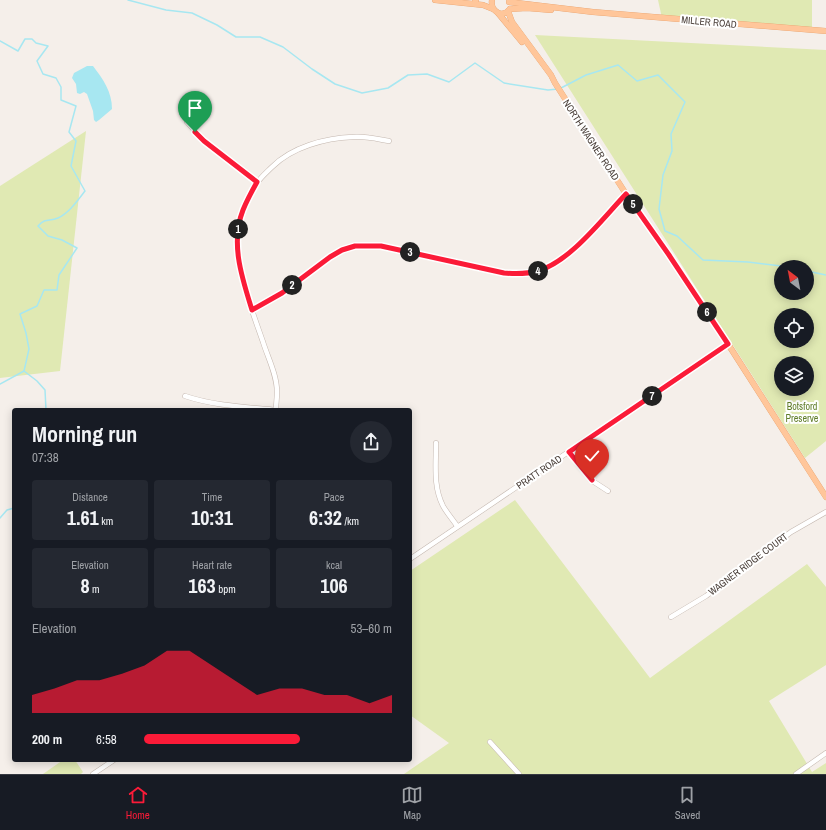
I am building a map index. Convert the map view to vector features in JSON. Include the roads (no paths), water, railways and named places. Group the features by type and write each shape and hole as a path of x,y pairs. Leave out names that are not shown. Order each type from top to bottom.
{"main road":[{"path":"435,0 483,5 496,11"},
{"path":"492,0 491,2 496,11"},
{"path":"509,1 509,10"},
{"name":"MILLER ROAD","path":"509,1 593,12 826,31"},
{"name":"MILLER ROAD","path":"496,11 503,13 509,10 527,8 593,12"},
{"name":"NORTH WAGNER ROAD","path":"509,10 512,22 551,75 556,85"},
{"name":"NORTH WAGNER ROAD","path":"496,11 561,92 626,194 669,255 728,344 826,497"}],"street":[{"path":"188,122 204,141 257,182"},
{"path":"276,408 277,391 273,372 241,273 238,254 238,231 242,211 257,182 277,162 305,146 329,140 353,137 389,141"},
{"path":"252,310 282,293 330,257 342,250 355,246 381,246 504,273 521,274 539,270 553,264 579,245 626,194"},
{"name":"PRATT ROAD","path":"412,558 728,344"},
{"path":"185,396 224,406 250,408"},
{"path":"436,443 435,470 438,494 444,507 458,526"},
{"path":"569,452 592,480 608,491"},
{"name":"WAGNER RIDGE COURT","path":"671,618 706,596 791,532 826,512"},
{"path":"490,742 519,774"},
{"path":"796,774 826,753"},
{"path":"93,774 111,762"}],"water":[{"path":"87,66 93,66 100,76 109,91 112,103 112,109 96,122 94,120 93,111 87,94 84,92 80,94 77,93 76,84 72,78 74,73"}],"waterway":[{"path":"128,0 166,10 192,13 217,25 236,37 260,37 283,47 335,84 362,93 388,88 408,75 427,74 449,82 475,63 504,83 548,90 558,89"},
{"path":"0,41 18,51 25,39 32,39 36,43 48,46 37,61 43,74 56,78 61,87 61,100 76,106 69,132 76,141 71,166 85,191 73,206 62,216 45,221 38,226 48,236 62,240 77,248 59,275 57,290 44,290 37,306 20,314 29,349 24,371"},
{"path":"561,88 586,75 618,65 637,81 658,75 685,102 671,134 672,151 663,175 659,209 665,231 677,236 703,260 748,262 774,265"},
{"path":"814,272 826,275"},
{"path":"24,371 37,381 45,390 46,408"},
{"path":"0,384 24,371"},
{"path":"0,518 7,510 12,509"}],"park label":[{"name":"Botsford Preserve","path":"802,412"}]}
